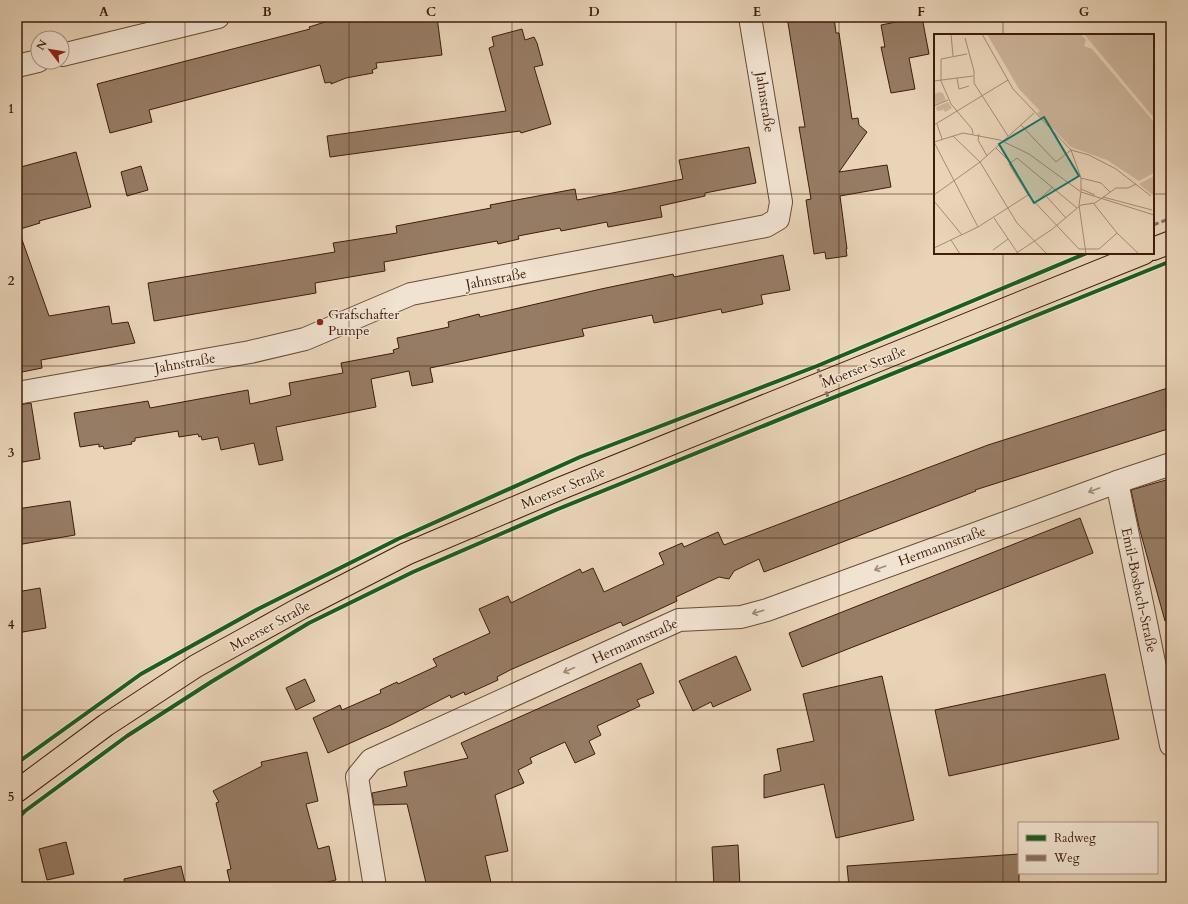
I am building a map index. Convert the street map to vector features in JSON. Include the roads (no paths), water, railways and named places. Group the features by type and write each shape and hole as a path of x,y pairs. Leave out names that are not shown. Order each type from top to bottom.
{"main road":[{"path":"1154,249 1171,242"},
{"name":"Moerser Straße","path":"17,791 106,725 196,666 301,608 406,554 559,489 1142,254"}],"street":[{"path":"70,53 218,17"},
{"name":"Jahnstraße","path":"17,393 250,352 304,340 411,294 766,226 778,219 781,202 750,17"},
{"path":"17,66 30,62"},
{"name":"Hermannstraße","path":"375,887 357,777 371,760 679,620 741,617 767,610 1117,482 1171,464"},
{"name":"Emil-Bosbach-Straße","path":"1117,482 1164,684 1171,745"}],"place":[{"name":"Grafschafter Pumpe","path":"320,322"}]}
